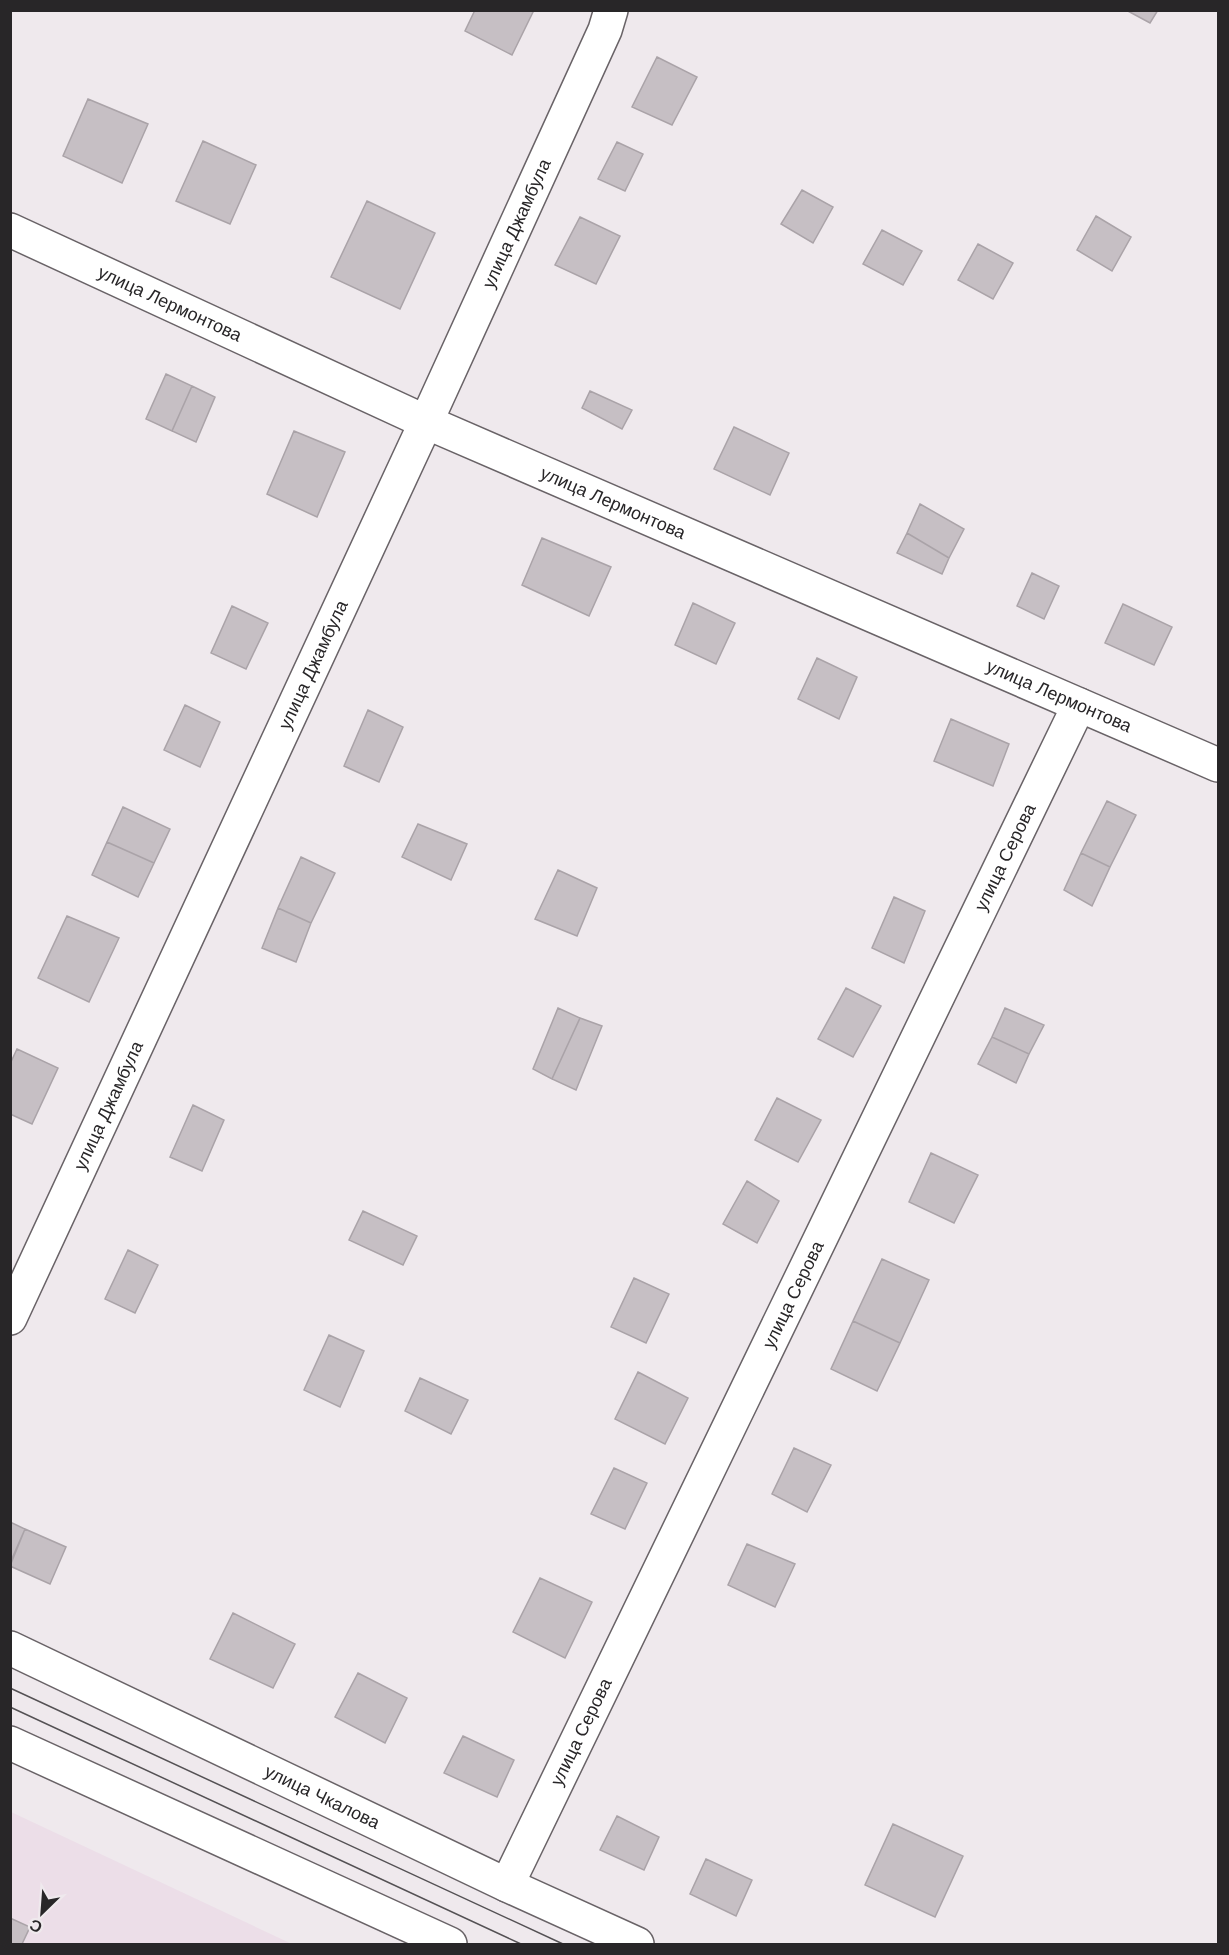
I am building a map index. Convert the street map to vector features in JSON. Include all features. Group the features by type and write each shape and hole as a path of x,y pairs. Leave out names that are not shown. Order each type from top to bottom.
{"street":[{"name":"улица Джамбула","path":"10,1318 426,422 605,30 611,10"},
{"name":"улица Лермонтова","path":"10,230 426,422 1218,765"},
{"name":"улица Серова","path":"507,1885 1079,705"},
{"name":"улица Чкалова","path":"10,1648 507,1885 637,1944"},
{"path":"10,1743 450,1944"}],"shaded area":[{"path":"11,1812 292,1944 11,1944"}],"building":[{"path":"475,10 534,10 512,55 465,31"},
{"path":"1126,10 1158,10 1150,23"},
{"path":"657,57 697,77 672,125 632,107"},
{"path":"88,99 148,124 122,183 63,156"},
{"path":"203,141 256,165 230,224 176,201"},
{"path":"617,142 643,154 625,191 598,179"},
{"path":"802,190 833,207 813,243 781,224"},
{"path":"367,201 435,233 400,309 331,277"},
{"path":"1096,216 1131,237 1112,271 1077,250"},
{"path":"580,217 620,236 596,284 555,265"},
{"path":"882,230 922,251 903,285 863,264"},
{"path":"978,244 1013,263 993,299 958,280"},
{"path":"166,374 192,386 172,431 146,419"},
{"path":"192,386 215,397 196,442 172,431"},
{"path":"590,391 632,410 622,429 582,408"},
{"path":"734,427 789,453 770,495 714,469"},
{"path":"294,431 345,452 317,517 267,494"},
{"path":"920,504 964,529 949,558 907,533"},
{"path":"907,533 949,558 942,574 897,553"},
{"path":"542,538 611,567 589,616 522,585"},
{"path":"1032,573 1059,586 1044,619 1017,606"},
{"path":"693,603 735,623 716,664 675,645"},
{"path":"1123,604 1172,627 1154,665 1105,643"},
{"path":"232,606 268,623 246,669 211,653"},
{"path":"817,658 857,677 839,719 798,699"},
{"path":"185,705 220,722 200,767 164,750"},
{"path":"368,710 403,727 379,782 344,766"},
{"path":"951,719 1009,744 993,786 934,761"},
{"path":"1107,801 1136,815 1110,867 1081,853"},
{"path":"123,807 170,829 154,863 107,842"},
{"path":"418,824 467,844 451,880 402,857"},
{"path":"107,842 154,863 138,897 92,875"},
{"path":"1081,853 1110,867 1092,906 1064,890"},
{"path":"301,857 335,873 311,923 278,908"},
{"path":"558,870 597,888 577,936 535,919"},
{"path":"894,897 925,911 904,963 872,948"},
{"path":"278,908 311,923 296,962 262,948"},
{"path":"67,916 119,938 89,1002 38,978"},
{"path":"846,988 881,1006 853,1057 818,1039"},
{"path":"558,1008 580,1018 552,1079 533,1069"},
{"path":"1005,1008 1044,1025 1029,1054 992,1037"},
{"path":"580,1018 602,1026 576,1090 552,1079"},
{"path":"992,1037 1029,1054 1016,1083 978,1064"},
{"path":"17,1049 58,1068 32,1124 10,1114 10,1064"},
{"path":"777,1098 821,1120 798,1162 755,1140"},
{"path":"193,1105 224,1120 202,1171 170,1157"},
{"path":"931,1153 978,1175 954,1223 909,1202"},
{"path":"747,1181 779,1201 757,1243 723,1224"},
{"path":"363,1211 417,1236 403,1265 349,1240"},
{"path":"128,1250 158,1265 135,1313 105,1299"},
{"path":"882,1259 929,1280 900,1343 853,1321"},
{"path":"634,1278 669,1294 646,1343 611,1327"},
{"path":"853,1321 900,1343 877,1391 831,1369"},
{"path":"329,1335 364,1351 340,1407 304,1390"},
{"path":"638,1372 688,1398 665,1444 615,1419"},
{"path":"420,1378 468,1400 451,1434 405,1411"},
{"path":"794,1448 831,1465 807,1512 772,1494"},
{"path":"614,1468 647,1483 625,1529 591,1514"},
{"path":"10,1522 25,1529 10,1563"},
{"path":"25,1529 66,1547 50,1584 10,1566"},
{"path":"747,1544 795,1564 775,1607 728,1585"},
{"path":"540,1578 592,1602 565,1658 513,1632"},
{"path":"233,1613 295,1644 273,1688 210,1659"},
{"path":"358,1673 407,1698 385,1743 335,1717"},
{"path":"463,1736 514,1760 497,1797 444,1773"},
{"path":"617,1816 659,1837 644,1870 600,1850"},
{"path":"893,1824 963,1856 935,1917 865,1885"},
{"path":"706,1859 752,1880 736,1916 690,1894"},
{"path":"10,1918 30,1927 22,1944 10,1944"}],"tram line":[{"path":"10,1688 563,1944"},
{"path":"10,1707 521,1944"}]}
